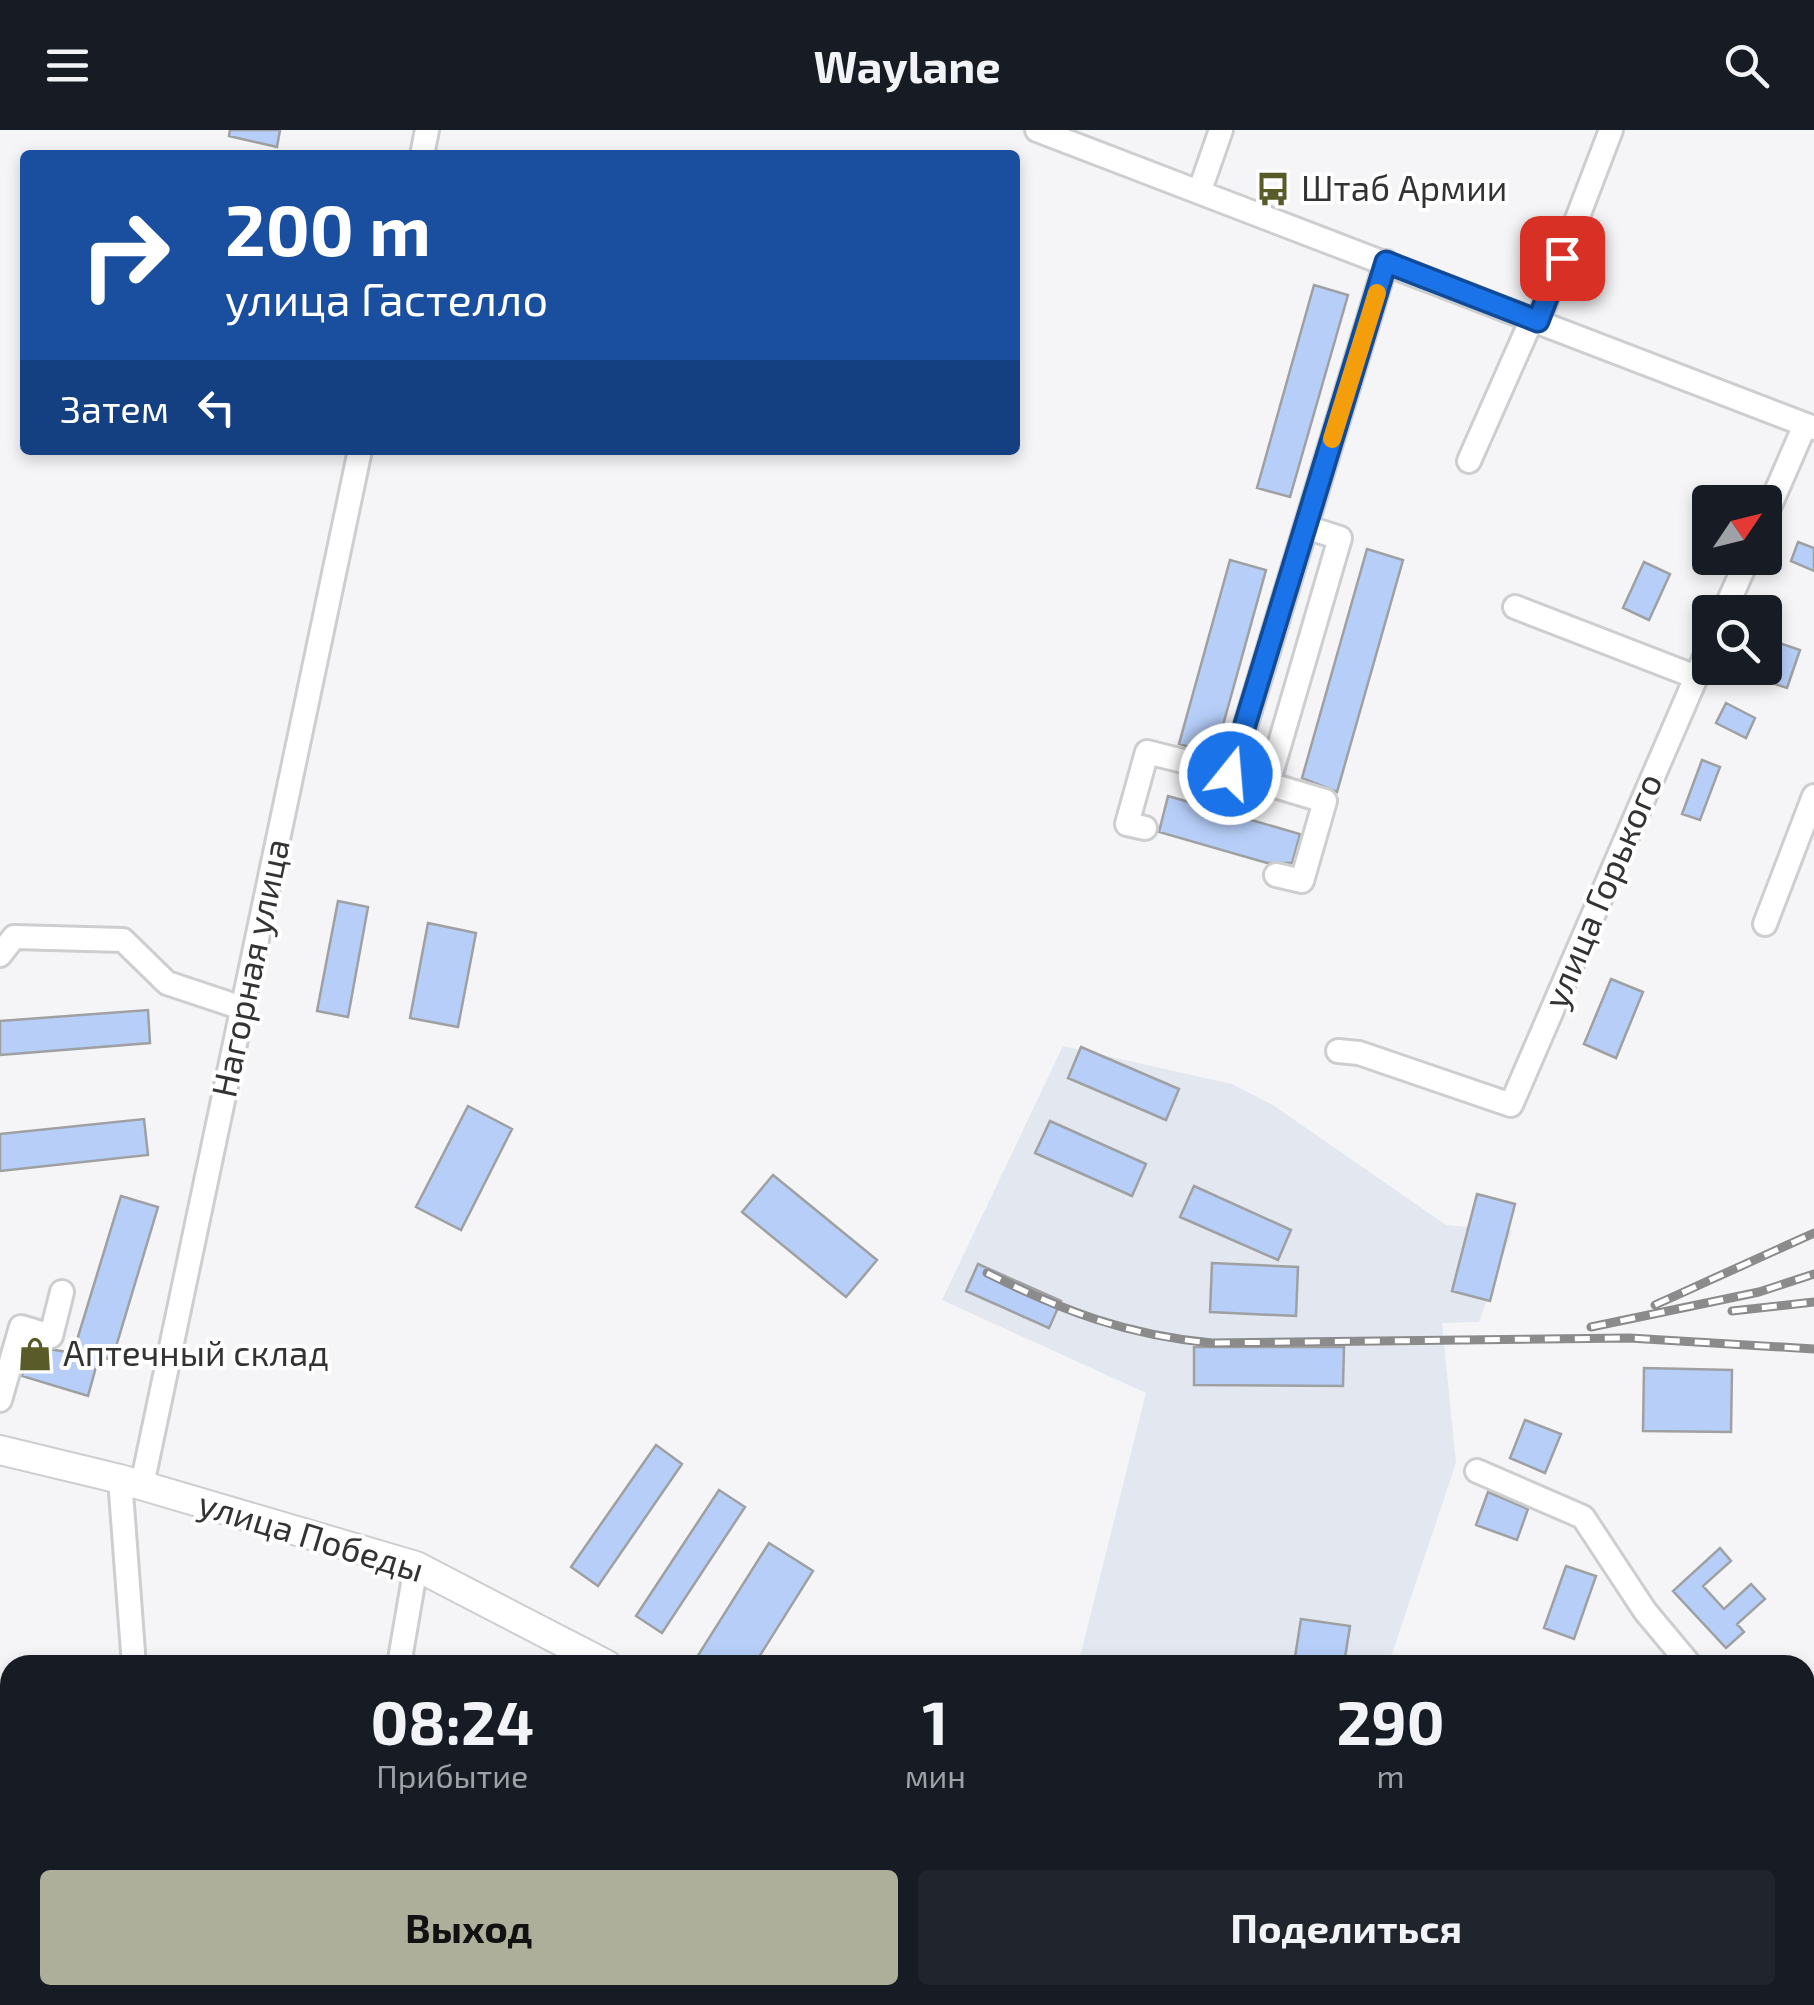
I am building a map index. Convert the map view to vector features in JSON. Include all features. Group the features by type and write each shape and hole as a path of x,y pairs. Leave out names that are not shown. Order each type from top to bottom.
{"main road":[{"name":"улица Победы","path":"0,1450 131,1482 416,1566 588,1655"}],"street":[{"path":"1038,130 1810,426 1781,485"},
{"path":"1200,190 1222,130"},
{"path":"1469,461 1535,320 1611,130"},
{"path":"1230,774 1386,262"},
{"name":"Нагорная улица","path":"134,1655 131,1482 242,1008 359,455"},
{"path":"1268,784 1340,538 1306,528"},
{"path":"1515,607 1692,675"},
{"name":"улица Горького","path":"1338,1051 1360,1054 1511,1105 1693,685"},
{"path":"1145,828 1127,824 1147,752 1325,801 1302,880 1276,875"},
{"path":"1765,924 1814,796"},
{"path":"0,955 14,937 123,940 167,983 242,1008"},
{"path":"0,1400 22,1328 51,1336 62,1292"},
{"path":"1477,1471 1583,1516 1645,1610 1682,1655"},
{"path":"401,1655 416,1566"}],"shaded area":[{"path":"1063,1046 1232,1084 1273,1105 1446,1225 1512,1231 1479,1322 1442,1323 1456,1463 1390,1655 1080,1655 1146,1393 942,1300"}],"building":[{"path":"230,130 280,130 277,147 229,136"},
{"path":"1314,285 1348,295 1290,497 1257,488"},
{"path":"1798,542 1814,548 1814,571 1791,561"},
{"path":"1367,549 1403,560 1337,792 1302,778"},
{"path":"1230,560 1266,570 1215,754 1179,744"},
{"path":"1644,562 1670,574 1649,620 1623,608"},
{"path":"1782,644 1800,650 1787,688 1778,685 1782,685"},
{"path":"1726,703 1755,718 1746,738 1716,723"},
{"path":"1702,760 1720,767 1700,820 1682,814"},
{"path":"1168,796 1300,834 1292,863 1267,863 1159,832"},
{"path":"338,901 368,907 348,1017 317,1011"},
{"path":"428,923 476,933 458,1027 410,1018"},
{"path":"1611,979 1643,992 1616,1058 1584,1044"},
{"path":"148,1010 150,1043 0,1055 0,1021"},
{"path":"1081,1047 1179,1089 1166,1120 1068,1078"},
{"path":"468,1106 512,1129 461,1230 416,1207"},
{"path":"144,1119 148,1155 0,1171 0,1134"},
{"path":"1050,1121 1146,1164 1132,1196 1035,1153"},
{"path":"773,1175 877,1260 846,1297 742,1212"},
{"path":"1194,1186 1291,1230 1278,1260 1180,1217"},
{"path":"1477,1194 1515,1204 1490,1301 1452,1291"},
{"path":"121,1196 158,1207 112,1360 99,1356 88,1396 22,1376 31,1346 73,1353"},
{"path":"1212,1263 1298,1267 1296,1316 1210,1312"},
{"path":"978,1264 1061,1301 1049,1328 966,1291"},
{"path":"1194,1347 1344,1347 1343,1386 1194,1385"},
{"path":"1644,1368 1732,1370 1731,1432 1643,1431"},
{"path":"1525,1420 1561,1434 1545,1473 1510,1458"},
{"path":"656,1445 682,1464 598,1586 571,1567"},
{"path":"719,1490 745,1507 662,1633 636,1616"},
{"path":"1488,1492 1528,1509 1517,1540 1476,1525"},
{"path":"769,1543 813,1571 760,1655 698,1655"},
{"path":"1720,1548 1731,1561 1703,1586 1724,1609 1751,1584 1765,1599 1737,1624 1744,1632 1726,1648 1673,1591"},
{"path":"1566,1566 1596,1576 1574,1639 1544,1628"},
{"path":"1301,1619 1350,1626 1345,1655 1295,1655"}],"railway":[{"path":"1655,1305 1814,1233"},
{"path":"987,1273 1096,1319 1151,1334 1212,1343 1629,1338 1814,1349"},
{"path":"1591,1327 1759,1292 1814,1274"},
{"path":"1732,1311 1814,1302"}],"slow traffic":[{"path":"1332,439 1377,293"}],"place":[{"name":"Штаб Армии","path":"1273,189"},
{"name":"Аптечный склад","path":"35,1354"}],"route":[{"path":"1230,774 1386,262 1538,321 1562,258"}]}
